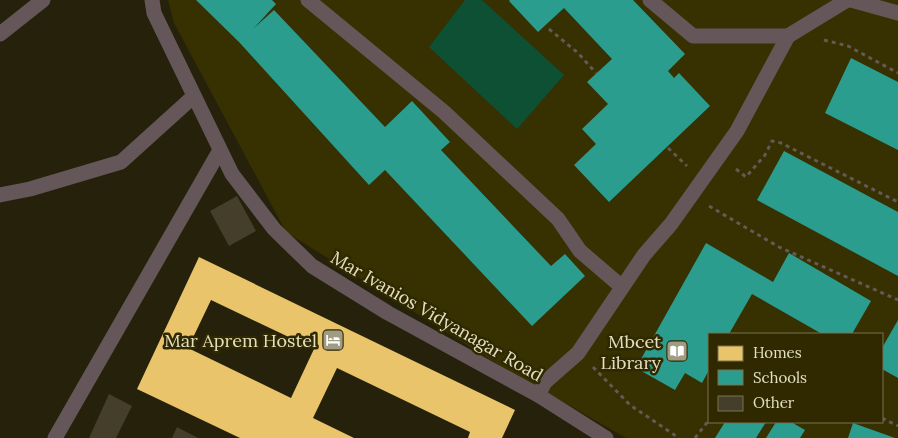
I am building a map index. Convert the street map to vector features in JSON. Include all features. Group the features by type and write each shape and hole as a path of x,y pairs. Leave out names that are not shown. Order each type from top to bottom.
{"lane":[{"path":"0,34 42,0"},
{"name":"Mar Ivanios Vidyanagar Road","path":"152,0 154,13 232,174 274,229 312,266 388,313 538,395 606,438"},
{"path":"308,0 444,112 558,219 580,251 622,287"},
{"path":"650,0 693,36 791,34 849,0 898,13"},
{"path":"538,395 546,382 578,353 644,255 671,224 737,131 791,34"},
{"path":"0,195 30,189 121,162 194,96"},
{"path":"55,438 220,150"}],"path":[{"path":"549,29 578,53 596,73"},
{"path":"791,34 848,46 898,73"},
{"path":"720,155 746,176 765,155 772,141 780,143 898,202"},
{"path":"691,196 779,247 898,300"},
{"path":"578,353 630,405 679,438"},
{"path":"883,418 898,426"},
{"path":"695,438 708,421"}],"shaded area":[{"path":"168,0 898,0 898,438 626,438 502,367 286,232 174,23"}],"green space":[{"path":"465,0 482,0 564,75 517,129 429,47"}],"building: Homes":[{"name":"Mar Aprem Hostel","path":"199,257 515,410 502,438 468,438 470,432 337,368 313,418 354,438 240,438 137,389","holes":["211,300 314,349 291,398 188,348"]}],"building: Schools":[{"path":"196,0 272,0 276,4 253,29 274,10 385,127 412,101 450,142 441,150 551,266 565,254 585,276 532,326 385,170 369,185 239,42"},
{"path":"510,0 633,0 685,54 668,71 674,78 679,73 710,106 609,202 574,165 596,144 582,129 608,104 587,82 612,59 564,8 538,32"},
{"path":"851,58 898,82 898,150 825,113"},
{"path":"784,151 898,212 898,276 757,200"},
{"path":"706,243 773,282 789,253 871,301 853,333 820,333 752,294 730,333 708,333 708,372 702,383 685,373 675,390 636,368"},
{"path":"898,320 898,378 883,370 883,346"},
{"path":"724,423 765,423 756,438 715,438"},
{"path":"775,423 793,423 805,430 800,438 766,438"},
{"path":"853,423 895,438 848,438"}],"building: Other":[{"path":"237,196 256,231 229,246 210,211"},
{"path":"109,394 132,406 116,438 89,438"},
{"path":"177,427 198,438 172,438"}],"place":[{"name":"Mar Aprem Hostel","path":"333,340"},
{"name":"Mbcet Library","path":"677,351"}]}
